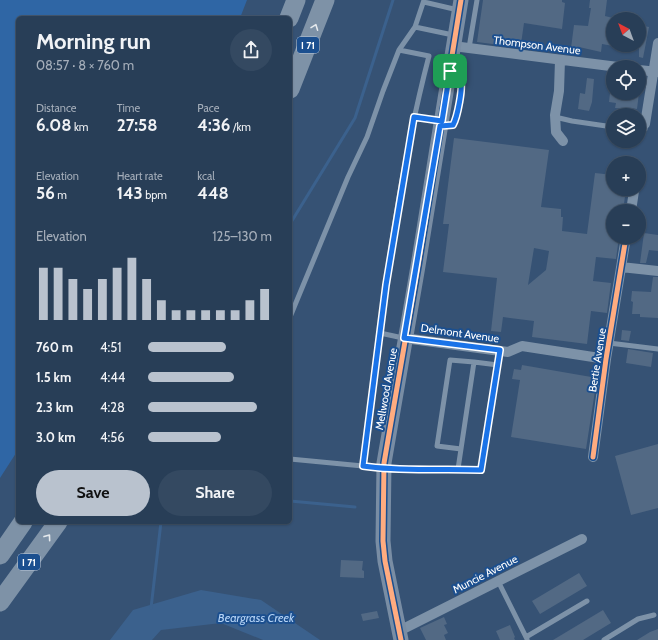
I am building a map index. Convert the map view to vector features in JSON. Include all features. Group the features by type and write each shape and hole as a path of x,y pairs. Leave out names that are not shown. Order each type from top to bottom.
{"highway":[{"path":"290,16 296,0"},
{"name":"I 71","path":"292,84 325,0"},
{"name":"I 71","path":"0,555 22,524"},
{"name":"I 71","path":"0,602 57,524"}],"street":[{"name":"Mellwood Avenue","path":"400,636 385,561 383,527 384,469 404,338 460,5"},
{"name":"Thompson Avenue","path":"454,41 469,48 606,66"},
{"path":"646,109 655,72 658,43"},
{"path":"560,60 559,92 555,117 556,132 563,141"},
{"path":"625,244 621,267 658,272"},
{"name":"Bertie Avenue","path":"593,457 606,358 621,267"},
{"name":"Delmont Avenue","path":"404,338 508,352 522,346 606,358"},
{"name":"Muncie Avenue","path":"400,636 498,581 582,539"}],"lane":[{"path":"469,48 477,0"},
{"path":"292,312 348,177 367,137 380,97 399,50 415,27 424,1 460,5"},
{"path":"415,27 454,41"},
{"path":"363,466 393,238 414,117 429,56 399,50"},
{"path":"414,117 441,124"},
{"path":"555,117 606,126"},
{"path":"380,333 404,338"},
{"path":"609,343 658,349"},
{"path":"292,459 384,469 481,470 500,350"},
{"path":"461,449 437,446 450,360 498,365"},
{"path":"458,469 474,362"},
{"path":"498,581 526,639 587,601"},
{"path":"604,640 638,619 654,615"}],"shaded area":[{"path":"0,0 247,0 241,16 16,16 16,453 0,478"}],"water":[{"name":"Beargrass Creek","path":"201,590 261,600 320,640 263,640 221,623 161,630 152,640 110,640 133,610"}],"building":[{"path":"483,0 562,0 562,2 565,3 562,29 524,23 521,44 516,43 516,47 477,42"},
{"path":"590,0 607,0 605,16 606,45 602,44 601,52 579,47 578,49 571,48 574,25 588,26 591,8 589,8"},
{"path":"646,26 649,27 646,42"},
{"path":"639,52 644,52 643,58 639,57"},
{"path":"587,78 594,79 592,102 589,111 578,109 580,93 585,94"},
{"path":"609,100 638,100 637,108 615,108 616,103 609,102"},
{"path":"454,138 549,150 541,207 561,209 561,217 563,217 562,231 587,234 595,173 606,174 606,196 625,196 624,204 606,204 606,244 618,244 616,259 596,257 593,281 611,283 607,313 591,311 587,344 532,337 534,321 503,317 501,332 491,331 497,278 443,272 449,224 443,224","holes":["534,248 549,251 546,270 528,285"]},
{"path":"646,233 658,235 658,251 649,250 646,263 640,263 643,244 646,244"},
{"path":"653,277 658,277 658,318 640,317 640,314 632,314 632,291 651,292"},
{"path":"622,330 631,331 629,341 621,340"},
{"path":"628,349 653,353 651,367 626,363"},
{"path":"522,365 597,378 586,449 511,437 520,380 512,379 514,369 521,370"},
{"path":"658,444 658,508 631,515 615,456"},
{"path":"341,560 363,561 362,570 364,571 364,578 340,577"},
{"path":"579,573 587,586 540,614 532,601"},
{"path":"603,610 611,623 583,640 553,640"},
{"path":"377,611 379,618 363,621 361,614"},
{"path":"444,617 447,624 444,625 448,633 444,635 446,640 426,640 420,628"},
{"path":"510,625 515,640 500,640 496,631"},
{"path":"658,629 658,640 637,640 650,632"}],"waterway":[{"path":"292,221 355,118 393,0"},
{"path":"292,501 355,507"},
{"path":"151,608 161,524"}],"cycle path":[{"path":"401,640 385,561 383,541 384,463 418,266 461,0"},
{"path":"593,457 606,359 625,244"}],"route":[{"path":"450,71 460,79 462,84 458,112 453,125 440,126 419,250 418,266 404,338 500,350 481,470 384,469 363,466 386,285 414,117 442,121 450,71"}]}
